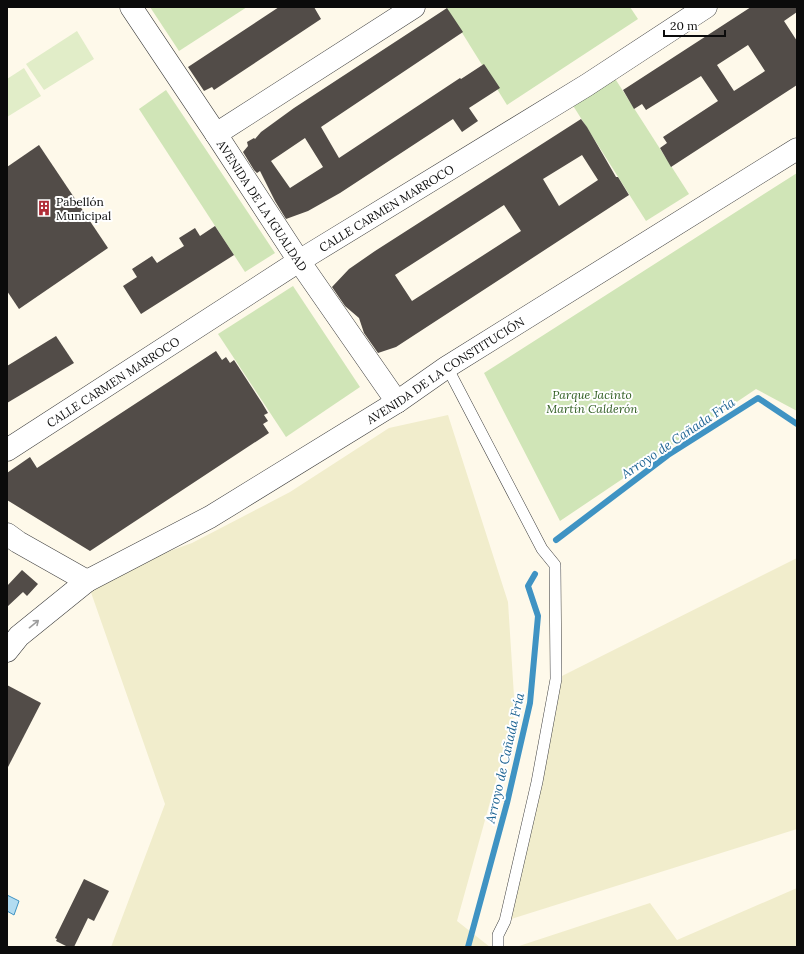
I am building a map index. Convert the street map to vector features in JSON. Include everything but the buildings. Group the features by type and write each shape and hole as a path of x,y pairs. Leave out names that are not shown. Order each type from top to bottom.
{"street":[{"name":"AVENIDA DE LA IGUALDAD","path":"131,7 299,261 396,402"},
{"path":"216,134 414,7"},
{"name":"CALLE CARMEN MARROCO","path":"7,450 299,261 587,85 706,7"},
{"name":"AVENIDA DE LA CONSTITUCIÓN","path":"7,652 19,636 87,581 210,517 396,402 447,367 797,149"},
{"path":"7,534 18,542 87,581"}],"lane":[{"path":"447,367 542,549 555,565 556,679 537,782 505,921 498,935 498,947"}],"shaded area":[{"path":"448,415 508,602 515,712 457,921 490,947 111,947 165,804 87,581 192,543 290,492 389,428"},
{"path":"797,558 797,829 505,921 556,679"},
{"path":"797,888 797,947 516,947 650,903 677,940"}],"green space":[{"path":"150,7 247,7 179,51"},
{"path":"446,7 630,7 638,19 507,105"},
{"path":"77,31 94,59 44,90 26,64"},
{"path":"24,68 41,96 7,117 7,79"},
{"path":"614,77 689,194 646,221 572,104"},
{"path":"166,90 275,253 245,272 139,109"},
{"name":"Parque Jacinto Martín Calderón","path":"797,173 797,411 756,389 560,521 484,373"},
{"path":"293,286 360,387 286,437 218,334"}],"water":[{"path":"7,895 19,901 14,915 7,911"}],"waterway":[{"name":"Arroyo de Cañada Fría","path":"556,540 668,455 758,398 797,424"},
{"name":"Arroyo de Cañada Fría","path":"468,947 507,803 530,703 538,616 528,586 535,574"}],"place":[{"name":"Pabellón Municipal","path":"44,208"}]}
